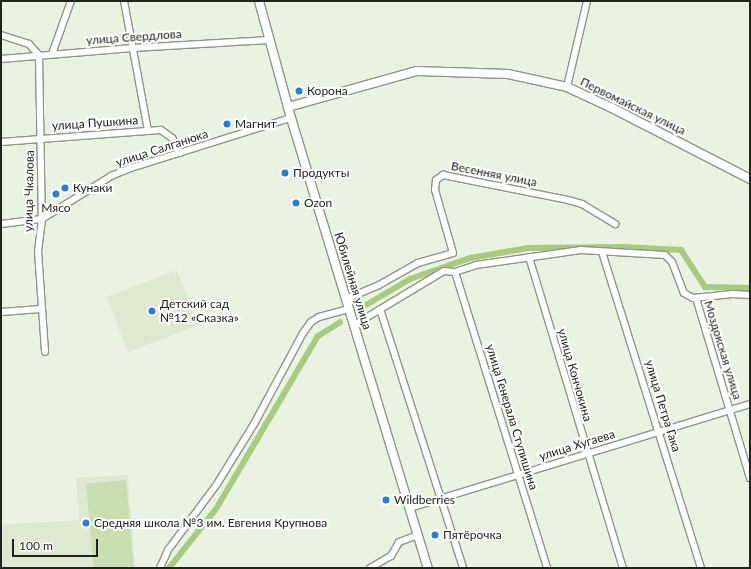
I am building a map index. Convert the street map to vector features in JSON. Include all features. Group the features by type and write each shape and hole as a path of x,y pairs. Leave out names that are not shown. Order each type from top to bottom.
{"main road":[{"name":"Юбилейная улица","path":"258,1 291,118 428,568"},
{"name":"Первомайская улица","path":"288,106 417,70 508,74 567,87 612,108 750,179"}],"street":[{"path":"52,54 71,1"},
{"path":"124,1 148,131"},
{"path":"567,87 587,1"},
{"path":"1,35 29,44 39,55"},
{"name":"улица Свердлова","path":"1,59 133,48 269,40"},
{"name":"улица Чкалова","path":"39,55 42,219 38,251 45,352"},
{"name":"улица Салганюка","path":"1,224 42,219 111,176 291,118"},
{"name":"улица Пушкина","path":"1,142 161,130 167,133 180,153"},
{"name":"Весенняя улица","path":"346,299 380,285 418,262 453,253 435,190 436,180 443,175 568,200 582,204 615,224"},
{"path":"354,325 432,276 444,271 455,272 476,265 581,250 665,255 672,262 684,293 696,298 750,295"},
{"name":"улица Петра Гака","path":"602,252 660,431 701,568"},
{"name":"улица Кончокина","path":"529,257 623,568"},
{"name":"улица Генерала Ступишина","path":"455,272 547,568"},
{"name":"Моздокская улица","path":"696,298 750,478"},
{"path":"1,312 41,308"},
{"path":"160,568 168,550 217,484 254,424 303,333 311,322 320,317 349,309"},
{"path":"380,309 463,568"},
{"name":"улица Хугаева","path":"410,508 587,452 750,404"},
{"path":"370,568 391,556 399,542 418,535"}],"shaded area":[{"name":"Детский сад №12 «Сказка»","path":"177,270 198,325 128,352 107,297"},
{"name":"Средняя школа №3 им. Евгения Крупнова","path":"128,475 135,568 1,568 1,525 79,520 76,478"}],"green space":[{"path":"126,480 134,568 94,568 86,483"}],"waterway":[{"path":"361,308 410,279 470,258 528,248 624,247 681,250 705,287 750,288"},
{"path":"169,568 216,509 318,336 340,322"}],"place":[{"name":"Корона","path":"299,91"},
{"name":"Магнит","path":"227,124"},
{"name":"Продукты","path":"285,173"},
{"name":"Кунаки","path":"65,188"},
{"name":"Мясо","path":"56,194"},
{"name":"Ozon","path":"296,203"},
{"name":"Детский сад №12 «Сказка»","path":"152,311"},
{"name":"Wildberries","path":"386,500"},
{"name":"Средняя школа №3 им. Евгения Крупнова","path":"86,523"},
{"name":"Пятёрочка","path":"435,535"}]}
